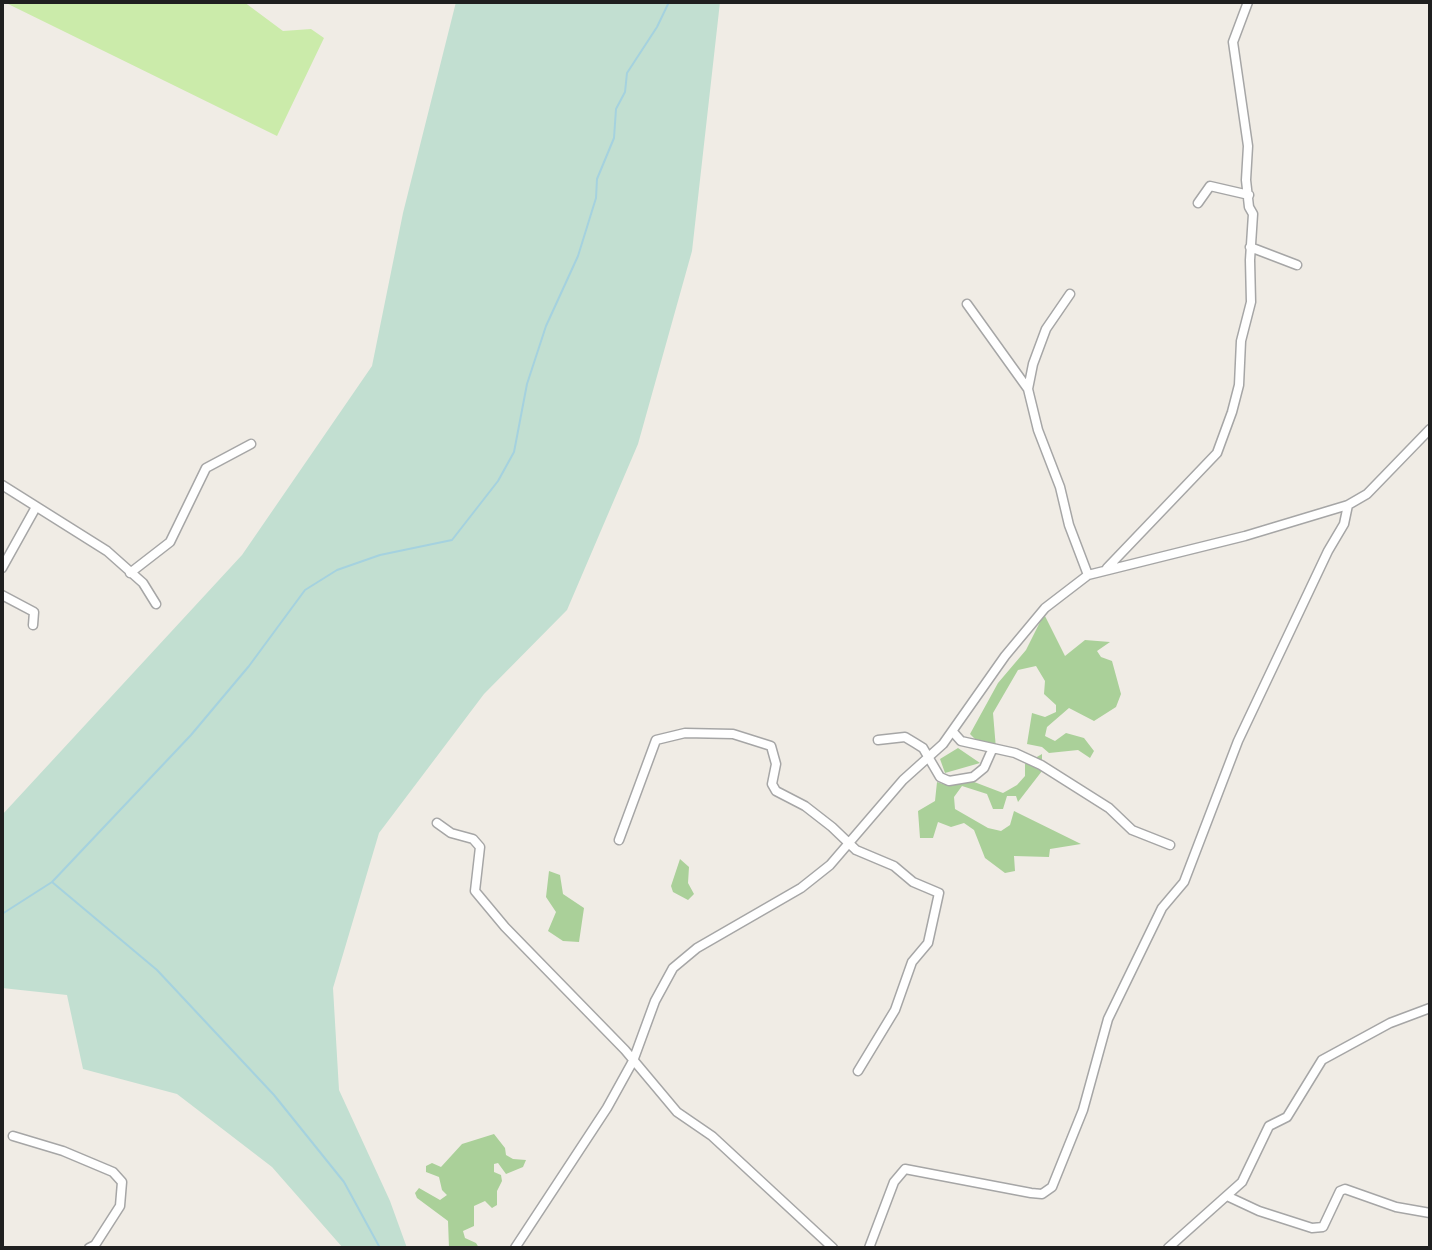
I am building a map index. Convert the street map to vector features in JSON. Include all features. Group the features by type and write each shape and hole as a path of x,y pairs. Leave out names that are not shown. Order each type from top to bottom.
{"street":[{"path":"1105,570 1193,481 1222,443 1239,385 1241,341 1251,302 1250,247 1253,214 1249,208 1248,146 1233,42 1248,2"},
{"path":"1198,203 1210,186 1248,195"},
{"path":"1250,247 1297,265"},
{"path":"1028,390 1033,364 1046,329 1070,294"},
{"path":"967,304 1028,390 1038,430 1060,487 1069,526 1087,575"},
{"path":"515,1248 607,1108 633,1061 655,1002 673,968 718,934 801,888 830,865 904,780 953,732 1005,656 1045,608 1087,575 1245,536 1348,505 1367,494 1430,429"},
{"path":"130,573 170,542 206,468 251,444"},
{"path":"2,485 107,551 143,583 156,604"},
{"path":"869,1248 894,1182 905,1169 1031,1193 1042,1194 1052,1187 1083,1110 1108,1019 1162,908 1184,882 1238,741 1344,524 1348,505"},
{"path":"2,568 36,507"},
{"path":"2,595 34,612 33,625"},
{"path":"619,840 656,740 685,733 723,732 771,746 776,757 772,778 776,791 795,799 832,827 847,844 894,866 918,885 939,893 928,943 912,962 895,1010 858,1071"},
{"path":"953,732 961,741 1015,753 1041,765 1109,808 1132,830 1170,845"},
{"path":"878,740 905,737 923,748 940,778 962,780 973,777 984,768 992,750"},
{"path":"437,823 452,833 477,843 481,852 474,885 477,897 633,1061 677,1112 712,1136 833,1248"},
{"path":"1168,1248 1208,1211 1229,1197 1254,1161 1269,1126 1292,1112 1322,1060 1390,1023 1430,1008"},
{"path":"13,1136 63,1151 113,1172 122,1182 120,1206 95,1245 89,1248"},
{"path":"1229,1197 1259,1212 1312,1228 1322,1227 1340,1191 1345,1189 1396,1207 1430,1213"}],"green space":[{"path":"4,2 244,2 283,31 311,29 324,38 277,136"},
{"path":"456,2 720,2 692,251 638,444 567,610 484,694 379,833 333,988 339,1090 390,1201 407,1248 343,1248 272,1167 177,1094 83,1069 67,995 2,988 2,815 242,555 372,366 403,213"},
{"path":"1044,614 1065,656 1085,640 1110,642 1097,651 1101,657 1112,661 1121,694 1116,707 1094,721 1069,708 1047,727 1045,736 1055,741 1066,733 1084,738 1094,751 1090,758 1078,750 1049,753 1042,747 1027,744 1032,713 1045,717 1056,712 1056,705 1044,694 1045,681 1036,666 1018,670 993,713 996,749 980,744 970,734 998,683 1026,650"},
{"path":"958,748 980,763 945,773 940,759"},
{"path":"1042,754 1042,771 1018,802 1016,796 1007,796 1003,809 993,809 987,794 962,786 954,797 955,809 988,828 1001,831 1010,825 1014,811 1081,844 1050,849 1049,857 1014,856 1015,871 1005,873 985,858 974,830 964,823 951,827 938,822 933,838 920,838 918,811 935,801 937,782 946,785 969,780 1003,793 1017,785 1025,776 1025,764"},
{"path":"680,859 689,867 688,883 694,894 688,900 673,892 671,886"},
{"path":"549,871 560,875 563,894 584,908 579,942 563,941 548,931 556,912 546,897"},
{"path":"494,1134 505,1148 506,1155 513,1159 526,1160 523,1167 506,1174 498,1163 494,1164 494,1172 501,1175 502,1181 497,1191 497,1205 492,1208 485,1201 474,1206 474,1226 463,1231 465,1238 476,1243 479,1248 449,1248 448,1221 417,1198 415,1193 419,1188 440,1200 447,1195 442,1190 439,1177 426,1172 426,1166 432,1163 441,1167 462,1144"}],"waterway":[{"path":"2,914 52,882 191,735 249,666 305,590 337,570 380,555 452,540 498,481 514,452 527,384 546,326 578,256 596,198 597,179 614,138 616,109 625,92 627,73 657,27 669,2"},
{"path":"52,882 157,970 274,1095 344,1182 380,1248"}]}
